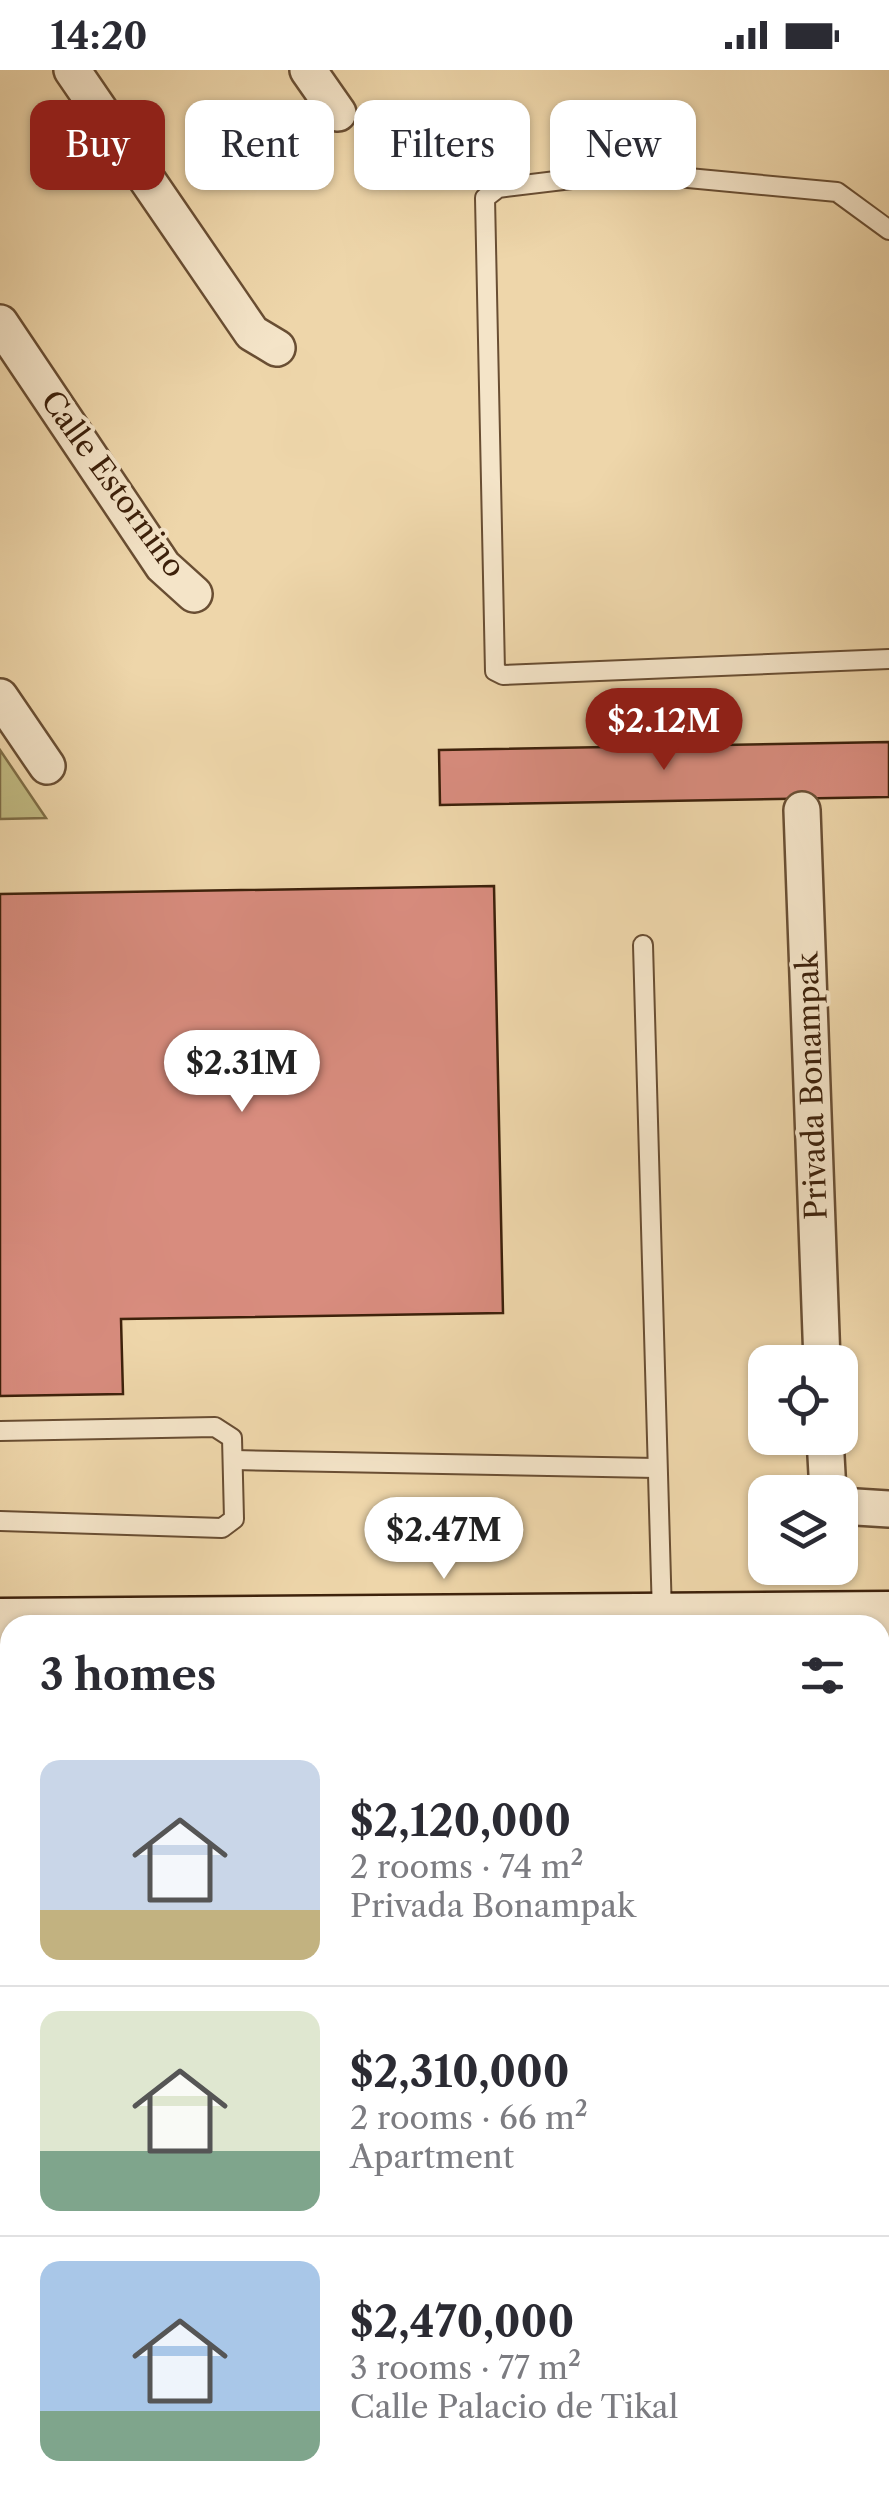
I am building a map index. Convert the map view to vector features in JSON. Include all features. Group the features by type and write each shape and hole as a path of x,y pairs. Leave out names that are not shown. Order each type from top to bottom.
{"street":[{"path":"72,70 252,333 277,348"},
{"path":"308,70 338,113"},
{"name":"Calle Estornino","path":"0,322 164,566 194,594"},
{"path":"0,697 47,766"},
{"name":"Privada Bonampak","path":"802,810 821,1345"},
{"path":"858,1507 889,1509"}],"lane":[{"path":"889,230 837,192 667,176 605,176 516,186 491,190 485,198 495,672 502,675 889,659"},
{"path":"643,945 662,1615"},
{"path":"0,1431 215,1427 232,1438 234,1460 234,1519 222,1528 0,1521"},
{"path":"234,1460 656,1468"}],"shaded area":[{"path":"0,750 46,818 0,819"}],"building":[{"path":"889,742 889,797 440,805 439,750"},
{"path":"494,886 503,1313 121,1319 123,1394 0,1396 0,894"}]}
